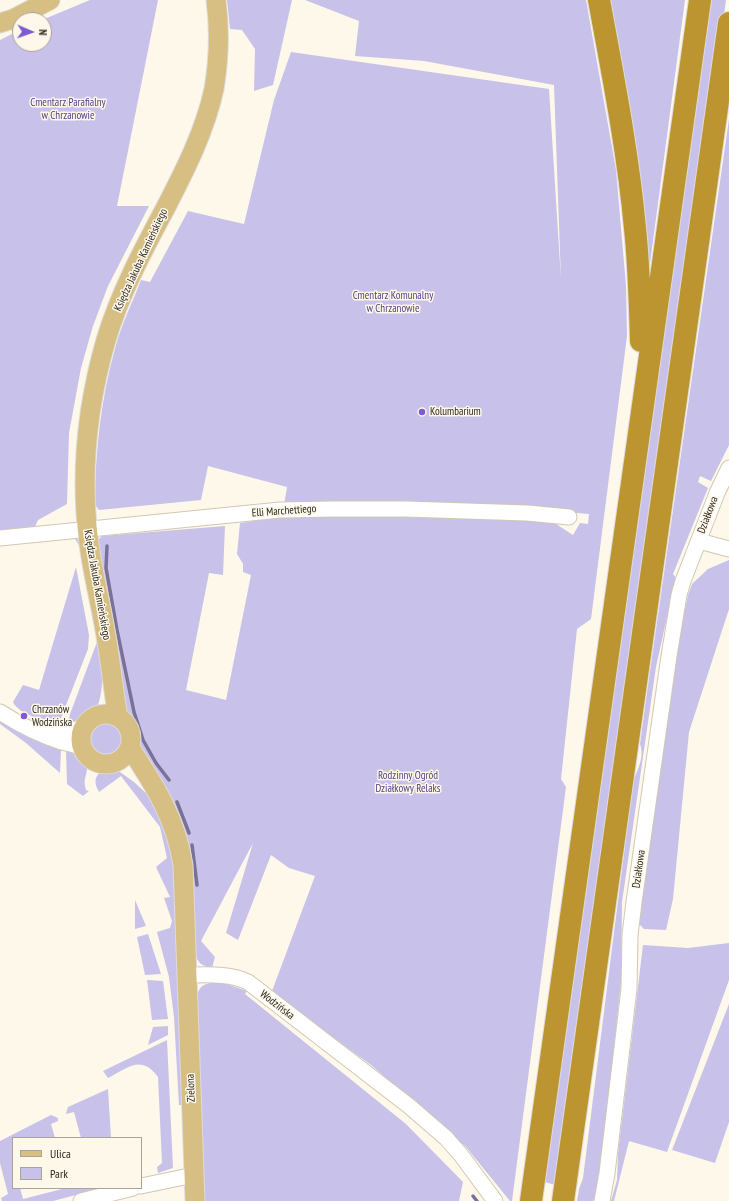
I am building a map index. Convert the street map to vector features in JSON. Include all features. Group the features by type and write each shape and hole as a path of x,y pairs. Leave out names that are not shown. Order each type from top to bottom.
{"highway":[{"path":"599,0 628,169 635,228 640,293 642,410"},
{"path":"532,1193 700,0"},
{"path":"564,1196 729,23"}],"main road":[{"path":"0,23 14,19 50,0"},
{"name":"Księdza Jakuba Kamieńskiego","path":"118,717 108,645 87,529 85,478 87,436 93,395 100,364 107,338 124,292 181,177 206,117 214,89 218,58 219,32 216,0"},
{"name":"Księdza Jakuba Kamieńskiego","path":"92,721 105,695 110,668"},
{"path":"110,715 118,717 124,722 130,731 131,741 123,755 107,764 96,762 88,756 83,748 82,737 92,721 110,715"},
{"path":"123,755 153,786 170,817 177,838 181,853 184,891 187,975"},
{"name":"Zielona","path":"187,975 195,1201"}],"street":[{"name":"Działkowa","path":"602,1201 608,1165 629,989 630,935 669,656 684,581 717,493 729,468"},
{"name":"Elli Marchettiego","path":"0,538 280,510 332,508 527,513 569,517"},
{"name":"Działkowa","path":"699,541 729,549"},
{"path":"0,712 20,725 63,742 83,748"},
{"path":"38,732 64,732 92,721"},
{"name":"Wodzińska","path":"187,975 228,976 248,982 415,1110 446,1138 495,1201"},
{"path":"142,1186 194,1175"},
{"path":"81,1201 129,1189"}],"green space":[{"name":"Cmentarz Parafialny w Chrzanowie","path":"90,0 158,0 117,206 149,206 108,286 93,326 81,368 69,433 67,504 38,520 35,527 0,531 0,40 12,34 12,52 52,52 52,16"},
{"path":"227,0 292,0 273,85 254,91 255,49 242,30 230,29"},
{"path":"305,0 586,0 616,170 626,286 627,336 591,619 577,629 561,779 566,787 512,1201 510,1201 466,1147 371,1065 310,1021 272,991 315,876 289,868 271,855 238,940 226,933 253,843 201,941 215,957 212,968 205,966 198,961 194,951 193,894 137,752 134,727 124,713 95,547 98,540 102,536 225,526 223,575 209,573 186,690 226,700 251,575 243,572 243,564 237,554 240,523 275,518 333,516 529,519 553,522 573,535 580,523 588,524 589,514 519,508 284,505 287,487 208,466 201,500 99,510 95,505 96,465 106,384 118,337 141,280 150,282 188,211 244,224 274,100 291,52 549,89 561,280 554,85 424,61 355,56 359,21"},
{"path":"604,0 685,0 647,286"},
{"path":"707,0 726,0 560,1186 540,1181"},
{"path":"729,119 729,445 711,481 700,476 698,482 708,488 673,574 677,579 672,594 656,667 622,902 621,982 602,1161 596,1195 593,1201 577,1201 583,1178 633,782 642,754 640,744 648,685"},
{"path":"74,537 81,542 83,546 93,596 101,647 102,683 99,702 91,714 82,720 68,725 70,714 97,642 80,547"},
{"path":"729,560 729,609 689,732 673,899 666,930 644,929 639,924 641,904 674,661 688,595 692,584 708,569"},
{"path":"76,567 89,635 88,649 61,718 51,720 39,718 23,712 13,702 23,685 39,690"},
{"path":"0,720 25,735 61,750 60,773 26,743 0,724"},
{"path":"104,721 110,721 119,726 123,732 123,744 119,750 110,755 104,755 95,750 90,741 90,735 95,726"},
{"path":"66,750 77,754 87,764 85,786 86,790 89,791 83,796 67,784"},
{"path":"109,770 120,772 148,795 161,815 176,866 185,1105 179,1105 174,1017 169,977 157,932 170,928 172,921 164,898 170,897 156,867 167,858 160,827 121,776 99,792 96,786 96,778 101,771"},
{"path":"135,900 146,926 135,929"},
{"path":"148,934 161,974 145,975 137,937"},
{"path":"729,943 729,980 667,1152 629,1141 614,1201 611,1201 617,1180 618,1153 643,945 688,948"},
{"path":"147,980 163,981 168,1019 152,1020"},
{"path":"218,981 247,991 245,994 406,1124 463,1182 459,1201 201,1201 197,997 201,987"},
{"path":"729,1004 729,1122 715,1163 672,1150"},
{"path":"168,1026 168,1035 148,1045 153,1027"},
{"path":"167,1040 173,1168 158,1173 157,1167 162,1163 158,1077 146,1066 140,1065 128,1067 108,1078 103,1071"},
{"path":"108,1089 111,1137 81,1137 74,1112 66,1114 68,1107"},
{"path":"51,1115 58,1118 58,1121 51,1124 55,1137 12,1137 12,1189 20,1189 23,1199 62,1189 98,1189 53,1201 2,1201 1,1198 8,1194 0,1163 0,1141"}],"waterway":[{"path":"107,546 106,568 134,712 143,740 156,763 169,780"},
{"path":"177,802 189,833"},
{"path":"192,845 197,885"},
{"path":"473,1196 477,1201"}],"place":[{"name":"Kolumbarium","path":"422,412"},
{"name":"Chrzanów Wodzińska","path":"24,716"}],"park label":[{"name":"Cmentarz Komunalny w Chrzanowie","path":"393,302"},
{"name":"Rodzinny Ogród Działkowy Relaks","path":"408,782"}]}
